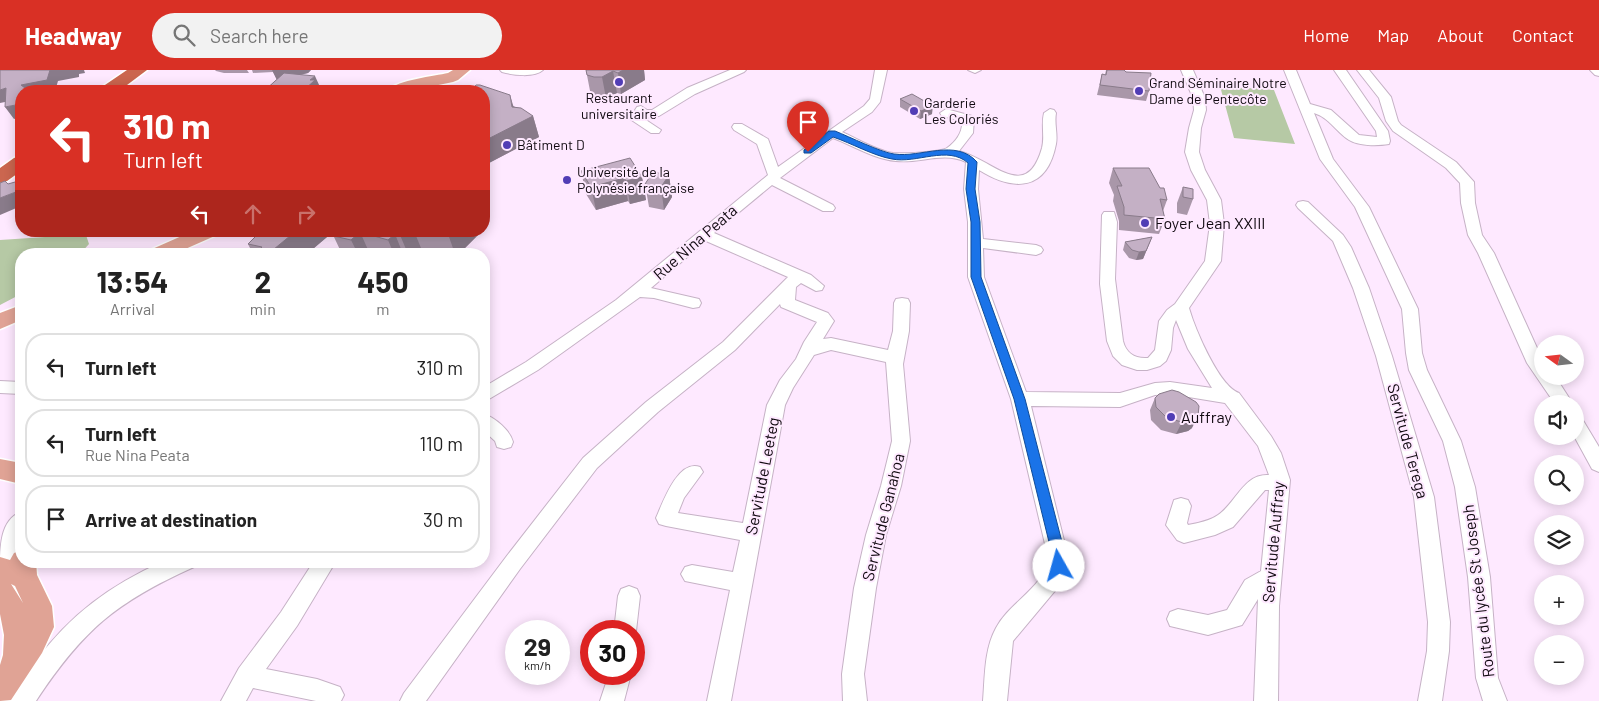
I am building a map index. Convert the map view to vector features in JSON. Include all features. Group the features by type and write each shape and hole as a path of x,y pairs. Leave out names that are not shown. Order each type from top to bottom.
{"highway":[{"path":"117,85 138,70"},
{"path":"132,85 153,70"},
{"path":"0,166 15,155"},
{"path":"0,177 15,166"}],"main road":[{"path":"416,85 453,77 463,70"},
{"path":"403,85 416,71 420,79 429,81"},
{"path":"171,248 196,237"},
{"path":"0,322 15,315"},
{"path":"0,469 15,473"},
{"path":"8,679 40,627 35,596 16,569"},
{"path":"0,592 10,603 16,618 19,645 8,679"}],"street":[{"path":"506,70 518,72 537,70"},
{"path":"655,130 639,114 655,113 691,91 740,70"},
{"name":"Rue Nina Peata","path":"490,391 532,366 622,304 773,177 870,106 876,99 881,70"},
{"path":"1109,215 1111,229 1107,276 1113,328 1119,352 1126,359 1146,365 1155,361 1160,354 1164,345 1167,318 1172,312 1181,308 1213,261 1217,224 1214,200 1198,170 1192,152 1195,128 1200,110 1200,98 1187,70"},
{"name":"Route du lycée St Joseph","path":"1290,70 1327,159 1361,206 1410,309 1414,353 1418,370 1444,422 1458,459 1476,551 1488,682 1495,701"},
{"path":"1306,107 1327,113 1354,138 1366,141 1384,141 1382,131 1340,70"},
{"path":"1363,70 1385,97 1392,121 1397,128 1451,165 1467,182 1468,204 1474,235 1486,253 1534,359"},
{"path":"1596,70 1599,73"},
{"path":"946,112 962,116 968,119 969,123 966,134 950,152"},
{"path":"832,133 893,157 950,152 967,157 996,175 1015,182 1032,178 1038,172 1048,150 1050,138 1047,123 1050,113"},
{"path":"738,127 763,142 773,177 828,208"},
{"path":"973,162 971,189 976,243 976,277 1020,399 1056,542 1059,566 1052,579 1021,612 1002,637 995,701"},
{"name":"Servitude Terega","path":"1303,205 1338,238 1344,247 1384,356 1424,497 1439,622 1438,650 1430,701"},
{"path":"703,234 793,282"},
{"path":"976,243 1036,250"},
{"path":"412,701 512,563 590,463 652,407 729,346 793,282 806,280 816,286"},
{"name":"Servitude Leeteg","path":"719,701 776,406 786,385 826,321 822,317 787,303 793,282"},
{"path":"637,292 654,293 693,303"},
{"name":"Servitude Ganahoa","path":"855,701 853,674 865,588 876,535 892,486 901,441 895,383 902,303"},
{"name":"Servitude Auffray","path":"1181,308 1186,329 1199,356 1266,443 1276,462 1280,483 1268,606 1266,701"},
{"path":"809,351 822,345 831,344 896,358"},
{"path":"0,387 15,388"},
{"path":"1020,399 1120,400 1155,389 1170,388 1233,398"},
{"path":"490,426 503,438 504,442"},
{"path":"1584,438 1599,464"},
{"path":"693,472 676,494 666,518 751,533"},
{"path":"1181,506 1176,526 1184,534 1208,529 1226,521 1258,484 1264,482 1280,483"},
{"path":"0,548 15,527"},
{"path":"0,560 15,549"},
{"path":"22,701 38,677 81,624 123,592 169,568"},
{"path":"233,701 246,676 289,619 322,568"},
{"path":"692,574 741,584"},
{"path":"1178,619 1208,625 1234,618 1253,587 1271,576"},
{"path":"626,620 629,596"},
{"path":"246,676 317,690 332,695"},
{"path":"612,701 617,685"}],"green space":[{"path":"1220,86 1274,90 1295,144 1234,138"},
{"path":"87,237 89,244 85,248 15,248 15,297 0,305 0,240"}],"building":[{"path":"0,70 50,70 47,80 15,85 15,105 5,107 6,88 0,90"},
{"path":"586,70 623,70 618,73 613,71 602,77 594,77 587,75"},
{"path":"1107,70 1151,73 1149,91 1100,85 1102,74 1106,75"},
{"path":"284,73 315,76 310,80 315,80 310,85 271,85"},
{"path":"490,88 510,95 512,107 521,108 533,116 490,138"},
{"path":"912,94 933,106 921,111 900,99"},
{"path":"630,158 642,177 626,181 624,178 591,187 581,171"},
{"path":"1113,168 1149,168 1160,188 1164,188 1167,200 1160,199 1165,219 1124,215 1124,207 1117,186 1122,186"},
{"path":"653,172 669,175 661,187 645,184"},
{"path":"5,181 8,184 15,182 15,192 0,198 0,183"},
{"path":"1183,187 1193,189 1193,199 1183,197"},
{"path":"255,237 289,237 275,248 261,248 248,244"},
{"path":"338,237 354,237 351,240"},
{"path":"378,237 392,237 388,240"},
{"path":"1152,237 1146,251 1132,250 1125,242"},
{"path":"1172,390 1196,402 1199,406 1198,416 1182,422 1167,418 1156,407 1155,398 1159,394"}],"place":[{"name":"Restaurant universitaire","path":"619,82"},
{"name":"Grand Séminaire Notre Dame de Pentecôte","path":"1139,91"},
{"name":"Garderie Les Coloriés","path":"914,111"},
{"name":"Bâtiment D","path":"507,145"},
{"name":"Université de la Polynésie française","path":"567,180"},
{"name":"Foyer Jean XXIII","path":"1145,223"},
{"name":"Auffray","path":"1171,417"}],"route":[{"path":"808,152 832,133 893,157 950,152 967,157 973,162 971,189 976,238 974,269 1020,399 1033,459 1056,542 1059,566"}]}
